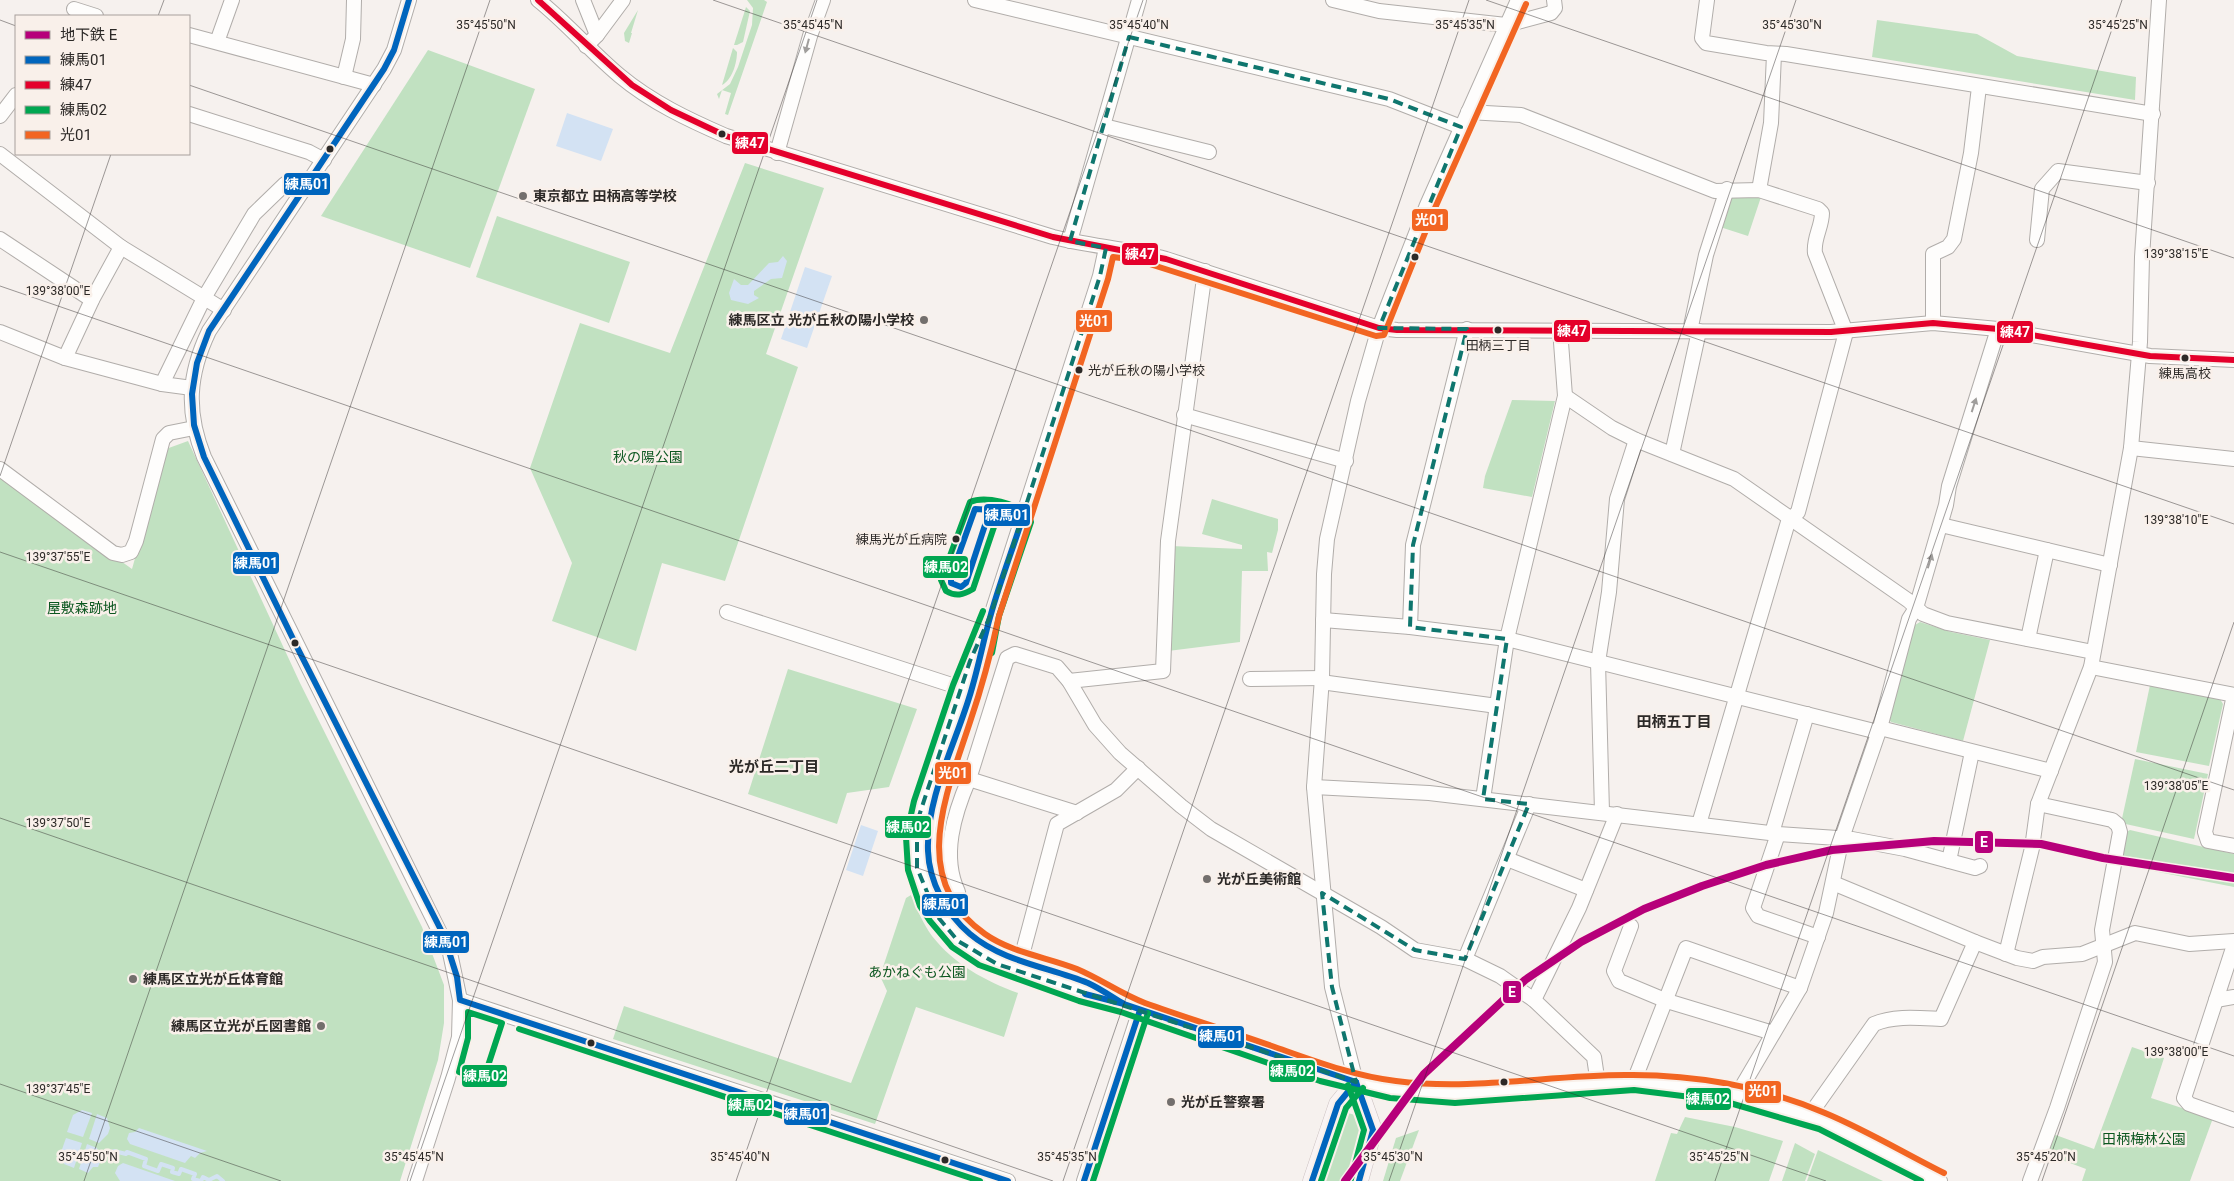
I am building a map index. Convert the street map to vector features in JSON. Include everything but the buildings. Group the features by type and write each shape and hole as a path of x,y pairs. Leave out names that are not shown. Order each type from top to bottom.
{"main road":[{"path":"1312,1181 1338,1104 1356,1082 1373,1130 1358,1181"}],"street":[{"path":"218,42 232,0"},
{"path":"344,77 353,39 354,0"},
{"path":"409,0 394,50 374,85 224,310 200,350 194,368 192,388 194,428 204,457 294,641 444,936 457,978 460,1000 460,1026 456,1053 414,1181"},
{"path":"538,0 626,81 675,113 726,136 1070,241 1106,248 1139,251 1379,328 1846,332 1932,323 1998,330 2140,354 2234,360"},
{"path":"583,0 597,35"},
{"path":"586,46 597,35 623,0"},
{"path":"778,153 810,36 823,0"},
{"path":"975,0 1388,100 1461,127"},
{"path":"1070,241 1139,0"},
{"path":"1334,0 1379,11 1506,25 1551,13 1555,8 1554,0"},
{"path":"1356,1082 1332,987 1322,893 1314,787 1327,539 1361,389 1379,328 1461,127 1518,0"},
{"path":"1707,0 1702,38 1706,43 1774,54 1786,54 2153,114"},
{"path":"2006,954 2032,848 2038,804 2090,666 2131,448 2140,354 2142,257 2153,114 2158,0"},
{"path":"73,8 93,15"},
{"path":"190,35 374,85"},
{"path":"1759,190 1771,123 1774,54"},
{"path":"1932,323 1932,254 1948,247 1954,239 1971,153 1979,86"},
{"path":"0,116 15,96"},
{"path":"1468,112 1524,116 1714,191 1727,189 1759,190 1818,209 1822,213 1822,220 1814,246 1815,253 1846,332 1798,512 1791,518 1700,824"},
{"path":"190,114 309,152 324,160"},
{"path":"1104,126 1209,152"},
{"path":"0,154 121,247 224,310"},
{"path":"2037,240 2042,189 2058,171 2148,183"},
{"path":"162,384 204,298 254,214 285,184 303,191"},
{"path":"1672,454 1706,255 1727,189"},
{"path":"0,239 92,300"},
{"path":"65,358 92,300 121,247"},
{"path":"1106,248 1100,276 1048,441 991,614 961,688 917,822 915,852 928,901 937,916 958,941 984,958 1082,993 1124,1004 1356,1082 1392,1090 1454,1094 1634,1082 1698,1087 1737,1095 1809,1116 1940,1181"},
{"path":"1069,681 1163,671 1168,541 1205,271"},
{"path":"1483,799 1507,639 1565,396 1560,329"},
{"path":"1410,627 1413,545 1467,330"},
{"path":"1737,1095 1800,988 1818,937 1833,883 1842,838 1879,730 1909,619 1916,608 1941,525 1949,486 1998,330"},
{"path":"0,332 65,358 162,384 192,388"},
{"path":"1565,396 1612,428 1636,440 1734,479 1923,614 1947,623 2093,652"},
{"path":"1184,414 1346,461"},
{"path":"0,469 113,553 122,555 131,552 136,540 163,439 169,432 194,428"},
{"path":"1602,812 1598,662 1609,592 1617,499 1636,440"},
{"path":"2131,448 2234,459"},
{"path":"1941,525 2110,566"},
{"path":"2028,639 2047,550"},
{"path":"727,612 961,688"},
{"path":"991,614 980,664 930,820 930,865 942,899 960,923 982,942 1021,959 1086,982 1124,1004"},
{"path":"1323,620 1410,627 1507,639 1807,714 2051,771"},
{"path":"958,892 949,867 955,816 969,779 1007,658 1015,654 1057,667 1069,681 1095,725 1120,753 1181,806 1211,829 1322,893 1415,950 1466,959 1500,976 1534,1000 1594,1057 1598,1084"},
{"path":"2090,666 2234,695 2205,832 2208,841 2234,846"},
{"path":"1250,679 1321,680 1497,706"},
{"path":"965,710 988,716"},
{"path":"1807,714 1753,908 1758,916 1818,937"},
{"path":"1949,861 1972,752"},
{"path":"1021,959 1057,824 1116,790 1138,768"},
{"path":"969,779 1077,812"},
{"path":"1314,787 1429,792 1775,834 1842,838 1904,849 1975,868 1980,866"},
{"path":"1466,959 1530,804"},
{"path":"2030,1181 2092,1005 2105,962 2102,930 2119,835 2118,825 2112,820 2038,804"},
{"path":"1534,1000 1586,890 1617,814"},
{"path":"1507,859 1586,890"},
{"path":"930,865 949,867"},
{"path":"1833,883 2006,954 2034,960 2043,957 2082,954 2104,947 2124,936 2135,933 2189,944 2234,940"},
{"path":"1631,926 1614,971 1619,981 1667,1001 1774,1033"},
{"path":"1809,1116 1874,1024 1881,1021 1906,1018 1941,1019 1975,942"},
{"path":"2234,945 2184,1098 2189,1104 2234,1120"},
{"path":"1634,1082 1686,948 1800,988"},
{"path":"2216,1000 2234,997"},
{"path":"460,1000 1008,1181"},
{"path":"1084,1181 1140,1010"}],"highlighted area":[{"path":"1129,37 1389,99 1461,127 1379,328 1467,329 1413,545 1410,627 1507,639 1483,799 1529,804 1465,959 1415,950 1322,893 1332,987 1356,1082 997,964 958,941 937,916 917,868 917,822 970,661 991,614 1100,276 1106,248 1070,241"}],"green space":[{"path":"747,0 764,0 767,2 728,115 725,114 731,93 722,90 730,84 738,67 752,25 753,8"},
{"path":"746,7 750,11 743,42 734,45"},
{"path":"638,10 629,43 625,41 624,33"},
{"path":"1877,20 1977,34 2017,56 2136,77 2135,100 1872,57"},
{"path":"733,48 737,52 735,66 729,79 722,85"},
{"path":"428,50 535,89 470,268 321,216"},
{"path":"722,90 719,99 717,94"},
{"name":"秋の陽公園","path":"745,163 824,188 766,354 798,367 725,581 662,563 636,651 552,621 572,563 530,468 580,323 670,353"},
{"path":"1732,194 1761,197 1748,236 1720,227"},
{"path":"497,216 630,262 609,323 476,277"},
{"path":"1512,400 1555,401 1532,497 1483,488 1485,476"},
{"name":"屋敷森跡地","path":"188,441 300,683 422,927 444,985 444,1023 438,1060 400,1181 0,1181 0,475 132,569 166,449"},
{"path":"1212,499 1278,519 1278,530 1272,553 1267,552 1268,571 1242,571 1240,642 1168,651 1171,546 1242,549 1242,545 1202,534"},
{"path":"1920,622 1951,632 1990,640 1963,741 1891,722 1888,718 1915,625"},
{"path":"788,669 917,709 889,787 847,793 837,824 748,794"},
{"path":"2150,685 2220,699 2223,704 2209,766 2136,752"},
{"path":"2135,759 2208,774 2194,839 2121,823"},
{"path":"2130,830 2234,854 2234,887 2118,864 2123,834"},
{"name":"あかねぐも公園","path":"911,895 920,916 932,936 950,955 982,977 1018,993 1004,1037 916,1007 875,1124 613,1039 624,1006 851,1083 887,991 880,976 906,898"},
{"name":"田柄梅林公園","path":"2132,1047 2164,1058 2151,1098 2213,1118 2190,1181 2082,1181 2086,1169 2046,1154 2053,1134 2094,1149"},
{"path":"1345,1112 1358,1116 1361,1132 1359,1149 1349,1181 1323,1181"},
{"path":"1685,1117 1735,1127 1783,1141 1769,1181 1655,1181 1671,1133 1677,1134"},
{"path":"1419,1130 1400,1181 1383,1181 1396,1138"},
{"path":"1795,1143 1815,1154 1805,1181 1782,1181"},
{"path":"1818,1150 1883,1181 1807,1181"}],"water":[{"path":"567,113 613,129 601,161 556,146"},
{"path":"783,256 787,261 782,278 771,279 754,291 754,295 759,298 748,304 731,300 729,293 734,279 741,285 748,285 769,263 778,262"},
{"path":"805,267 832,276 807,348 781,339"},
{"path":"861,825 878,831 863,876 846,870"},
{"path":"82,1110 92,1113 83,1137 67,1132 73,1115"},
{"path":"97,1114 107,1118 110,1128 108,1134 99,1143 89,1139"},
{"path":"139,1128 207,1151 200,1153 195,1158 191,1156 185,1163 130,1144 127,1139 129,1133 135,1132"},
{"path":"66,1138 82,1143 74,1168 64,1164 60,1155"},
{"path":"87,1144 97,1148 101,1160 98,1167 93,1167 88,1173 79,1169"},
{"path":"123,1163 175,1181 120,1181 115,1173 118,1166"}],"waterway":[{"path":"114,1151 126,1154 127,1152 146,1159 144,1166 158,1171 161,1164 173,1168 172,1172 179,1174 181,1169 195,1174 193,1179 200,1181"},
{"path":"201,1181 203,1177 209,1180 217,1176 223,1181"}],"metro line":[{"name":"E","path":"1345,1181 1424,1074 1525,980 1581,942 1644,909 1702,886 1766,865 1832,850 1934,841 2041,844 2103,858 2234,878"}],"transit line":[{"name":"練馬01","path":"409,0 394,50 384,69 209,331 197,363 192,394 194,425 204,457 298,649 444,936 457,977 460,1000 1008,1181"},
{"name":"練47","path":"538,0 632,85 671,110 726,136 1053,237 1166,259 1379,328 1397,330 1831,332 1933,323 1998,329 2150,356 2234,360"},
{"name":"光01","path":"1526,4 1435,208 1384,335 1376,336 1137,260 1113,257 1108,279 999,616 982,683 944,806 940,834 940,862 947,888 961,912 985,934 1007,946 1077,969 1145,1003 1348,1071 1380,1079 1425,1084 1482,1083 1625,1075 1701,1079 1752,1089 1825,1113 1870,1134 1944,1173"},
{"name":"練馬02","path":"992,653 999,616 1031,522 1029,515 1017,507 992,500 970,502 941,580 946,591 956,595 973,589 996,521"},
{"name":"練馬01","path":"996,512 991,512 988,516 966,583 961,587 951,583 951,576 975,509 992,510 1022,520 988,624 969,698 942,773 931,812 928,851 932,874 940,896 953,917 970,934 983,943 1012,958 1088,983 1124,1004"},
{"name":"練馬02","path":"983,611 953,685 914,801 906,837 908,870 920,906 952,947 979,965 1079,1001 1121,1012 1320,1081 1390,1098 1455,1103 1634,1090 1723,1101 1819,1129 1921,1181"},
{"name":"練馬01","path":"1085,994 1124,1004 1356,1082"},
{"name":"練馬01","path":"1084,1181 1140,1010"},
{"name":"練馬02","path":"468,1012 502,1023 483,1081 459,1072 468,1038 468,1012"},
{"name":"練馬02","path":"1093,1181 1148,1013"},
{"name":"練馬02","path":"519,1029 980,1181"},
{"name":"練馬01","path":"1356,1082 1373,1130 1359,1181"},
{"name":"練馬01","path":"1312,1181 1338,1104 1356,1082"},
{"name":"練馬02","path":"1348,1085 1364,1130 1351,1179"},
{"name":"練馬02","path":"1321,1181 1346,1108 1363,1088"}],"place":[{"name":"東京都立 田柄高等学校","path":"523,196"},
{"name":"練馬区立 光が丘秋の陽小学校","path":"924,320"},
{"name":"田柄三丁目","path":"1498,330"},
{"name":"練馬高校","path":"2185,358"},
{"name":"光が丘秋の陽小学校","path":"1079,370"},
{"name":"練馬光が丘病院","path":"956,539"},
{"name":"光が丘美術館","path":"1207,879"},
{"name":"練馬区立光が丘体育館","path":"133,979"},
{"name":"練馬区立光が丘図書館","path":"321,1026"},
{"name":"光が丘警察署","path":"1171,1102"}],"district":[{"name":"田柄五丁目","path":"1674,722"},
{"name":"光が丘二丁目","path":"774,767"}]}
